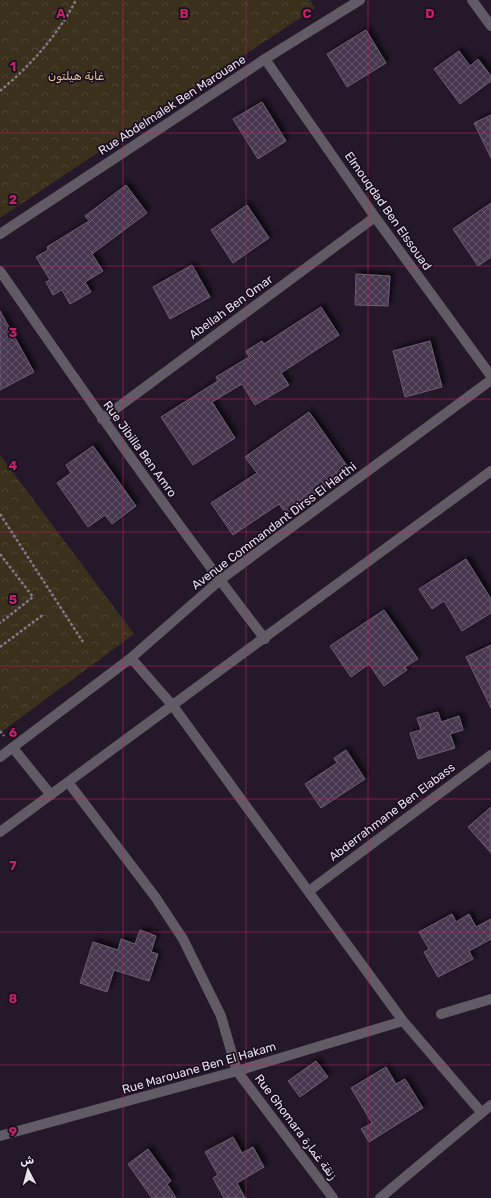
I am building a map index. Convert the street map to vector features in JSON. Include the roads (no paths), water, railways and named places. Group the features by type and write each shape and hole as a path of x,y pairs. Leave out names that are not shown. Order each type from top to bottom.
{"street":[{"name":"Rue Abdelmalek Ben Marouane","path":"0,234 266,59 360,0"},
{"path":"472,0 491,26"},
{"name":"Elmouqdad Ben Elssouad","path":"266,59 375,217 491,376"},
{"name":"Abellah Ben Omar","path":"102,419 375,217"},
{"name":"Rue Jibilla Ben Amro","path":"0,271 102,419 265,639"},
{"name":"Avenue Commandant Dirss El Harthi","path":"0,757 131,658 220,580 491,380"},
{"path":"0,832 265,639 491,471"},
{"path":"131,658 173,706 404,1021 481,1112"},
{"path":"13,748 51,795"},
{"name":"Abderrahmane Ben Elabass","path":"308,891 491,755"},
{"path":"68,782 156,898 183,939 221,1016 237,1071"},
{"path":"441,1014 491,999"},
{"name":"Rue Marouane Ben El Hakam","path":"0,1136 237,1071 404,1021"},
{"name":"Rue Ghomara زنقة غمارة","path":"237,1071 334,1198"},
{"path":"380,1198 491,1105"}],"park label":[{"name":"غابة هيلتون","path":"76,76"}]}
